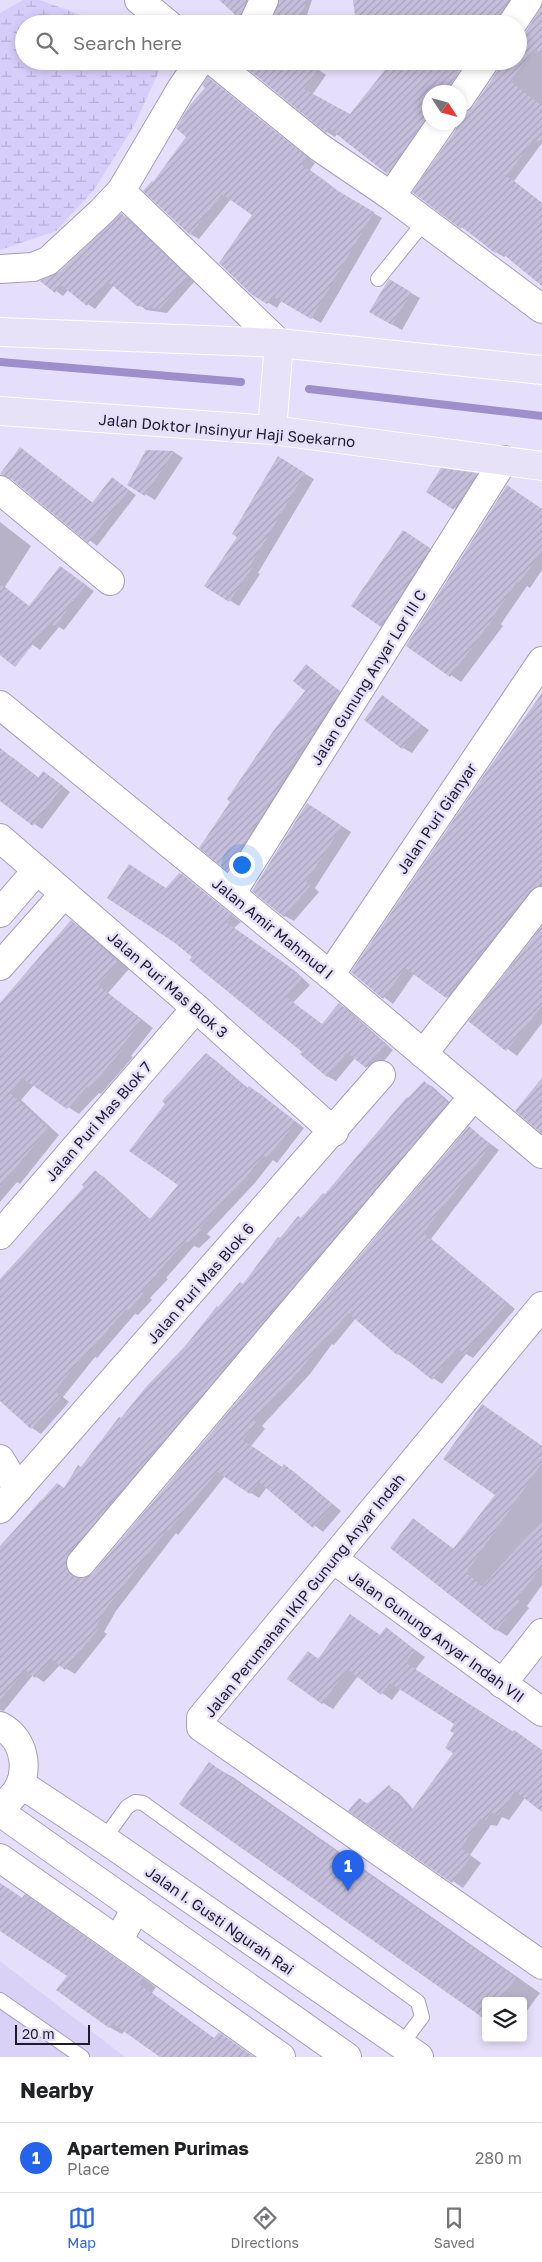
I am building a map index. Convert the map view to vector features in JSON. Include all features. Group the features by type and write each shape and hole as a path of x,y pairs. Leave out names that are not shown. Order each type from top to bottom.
{"main road":[{"path":"0,332 279,343 542,370"},
{"path":"272,430 279,343"},
{"name":"Jalan Doktor Insinyur Haji Soekarno","path":"0,411 272,430 542,466"}],"street":[{"path":"139,0 157,15"},
{"path":"257,15 264,0"},
{"path":"518,15 528,0"},
{"path":"536,0 542,5"},
{"path":"0,269 33,267 48,261 101,212 121,190 194,70"},
{"path":"231,70 319,147 391,196 542,309"},
{"path":"467,88 479,70"},
{"path":"391,196 436,130"},
{"path":"121,190 279,343"},
{"name":"Jalan Gunung Anyar Lor III C","path":"231,894 504,460"},
{"path":"0,490 110,581"},
{"name":"Jalan Puri Gianyar","path":"330,974 542,661"},
{"name":"Jalan Amir Mahmud I","path":"0,705 330,974 542,1154"},
{"name":"Jalan Puri Mas Blok 3","path":"0,838 196,1008 334,1132"},
{"path":"0,913 37,870"},
{"path":"0,966 64,894"},
{"path":"423,1054 542,901"},
{"name":"Jalan Puri Mas Blok 7","path":"0,1235 196,1008"},
{"name":"Jalan Puri Mas Blok 6","path":"9,1499 334,1132 381,1075"},
{"path":"81,1563 473,1097"},
{"name":"Jalan Perumahan IKIP Gunung Anyar Indah","path":"542,1306 201,1718 201,1727 542,1965"},
{"path":"0,1459 9,1499"},
{"name":"Jalan Gunung Anyar Indah VII","path":"333,1559 542,1712"},
{"path":"502,1684 542,1633"},
{"path":"0,1726 13,1737 20,1748 24,1760 24,1773 21,1784 15,1795 0,1807"},
{"name":"Jalan I. Gusti Ngurah Rai","path":"21,1784 410,2051"},
{"path":"0,1812 258,2040 281,2057"},
{"path":"0,1858 127,1925 280,2010 347,2057"},
{"path":"258,2040 280,2010"}],"lane":[{"path":"378,279 425,222"},
{"path":"104,1840 127,1807 135,1802 143,1803 418,2002 422,2017 410,2051"},
{"path":"0,2000 82,2057"}],"shaded area":[{"path":"0,1961 125,2057 0,2057"}],"green space":[{"path":"23,0 40,0 81,15 15,15 15,70 160,70 134,126 94,190 56,231 0,250 0,13"}],"building":[{"path":"219,0 247,0 240,15 236,15"},
{"path":"279,0 307,0 301,15 273,15"},
{"path":"353,0 509,0 499,15 355,15"},
{"path":"542,6 542,55 535,49 527,59 527,30"},
{"path":"249,70 317,70 304,89 350,114 385,70 460,70 451,85 422,85 422,124 387,174 330,129 326,133"},
{"path":"498,70 519,70 510,81 542,106 542,144 534,138 507,176 542,203 542,286 498,250 495,253 412,192 455,130 467,130 467,112 473,107"},
{"path":"208,77 307,157 301,164 328,185 374,212 311,319 272,296 267,304 251,294 219,263 252,215 222,194 190,235 143,191 153,182 186,137 176,128 190,105 205,88 202,85"},
{"path":"121,213 188,277 159,309 137,306 107,281 87,306 61,285 55,293 40,281 59,272"},
{"path":"389,279 411,292 392,325 369,312"},
{"path":"20,447 92,503 112,477 129,490 88,543 10,478 0,474"},
{"path":"146,450 174,451 145,496 127,485"},
{"path":"278,456 305,473 250,566 252,568 229,602 204,586 237,537 232,534"},
{"path":"441,468 477,473 454,510 426,492"},
{"path":"507,485 542,509 542,551 519,583 517,582 493,619 450,677 406,646"},
{"path":"403,530 430,548 381,627 351,606"},
{"path":"60,566 86,585 55,626 50,623 15,667 0,655 0,584 29,606"},
{"path":"306,664 340,692 294,760 279,784 281,785 227,871 199,848 230,802 227,799 274,730 305,691 293,681"},
{"path":"542,693 542,886 530,891 446,998 405,968 383,999 351,972 486,772"},
{"path":"382,695 421,724 402,749 364,720"},
{"path":"0,748 38,778 43,771 63,786 33,826 0,801"},
{"path":"307,803 342,826 306,882 310,886 284,917 252,891"},
{"path":"129,864 166,888 179,873 182,874 233,916 227,923 287,965 303,980 286,997 322,1024 339,1003 385,1045 366,1068 347,1053 327,1077 300,1054 302,1052 189,960 192,957 175,943 107,898"},
{"path":"71,920 118,962 98,985 142,1021 120,1048 122,1050 89,1089 87,1087 67,1109 22,1078 10,1093 48,1128 0,1187 0,1003"},
{"path":"542,926 542,1006 506,1051 468,1021"},
{"path":"206,1053 247,1089 249,1086 296,1122 267,1158 263,1155 245,1179 199,1228 202,1231 189,1244 185,1241 128,1311 126,1309 87,1354 85,1353 55,1391 61,1396 31,1429 0,1401 0,1279 84,1187 82,1185 95,1170 149,1220 178,1185 129,1151 165,1104 162,1101"},
{"path":"542,1078 542,1134 515,1111"},
{"path":"424,1081 448,1103 69,1553 66,1561 67,1569 71,1575 79,1578 87,1577 93,1573 469,1126 491,1145 423,1233 507,1303 464,1354 457,1348 432,1380 399,1353 397,1355 348,1313 325,1341 323,1340 301,1369 254,1420 257,1423 243,1440 282,1467 284,1464 333,1505 313,1528 259,1482 250,1494 217,1472 168,1531 167,1529 108,1606 96,1626 99,1628 65,1670 52,1659 35,1678 25,1670 0,1700 0,1546 57,1483 64,1488 78,1465 81,1467 119,1417 121,1418 145,1388 187,1344 217,1306 240,1282 243,1284 278,1237 280,1238 298,1216 301,1218 323,1193 325,1194 407,1097"},
{"path":"482,1404 542,1446 542,1463 466,1573 482,1586 542,1520 542,1566 517,1599 520,1601 496,1631 390,1548 413,1518 453,1549 495,1495 443,1459"},
{"path":"350,1614 380,1635 386,1627 415,1650 406,1663 512,1732 514,1730 542,1750 542,1812 515,1791 498,1815 491,1812 486,1820 480,1819 461,1848 471,1856 452,1883 348,1811 359,1798 367,1804 389,1785 411,1811 453,1753 445,1748 454,1733 450,1731 454,1724 390,1683 381,1695 347,1669 322,1704 287,1679 308,1651 318,1659"},
{"path":"209,1762 516,1978 503,1997 482,1997 482,2017 179,1804"},
{"path":"0,1883 22,1898 25,1894 144,1979 140,1985 214,2038 219,2032 254,2057 160,2057 112,2023 109,2028 56,1990 67,1976 0,1931"}],"waterway":[{"path":"0,362 241,382"},
{"path":"309,389 542,416"}],"place":[{"name":"Apartemen Purimas","path":"348,1891"}]}
